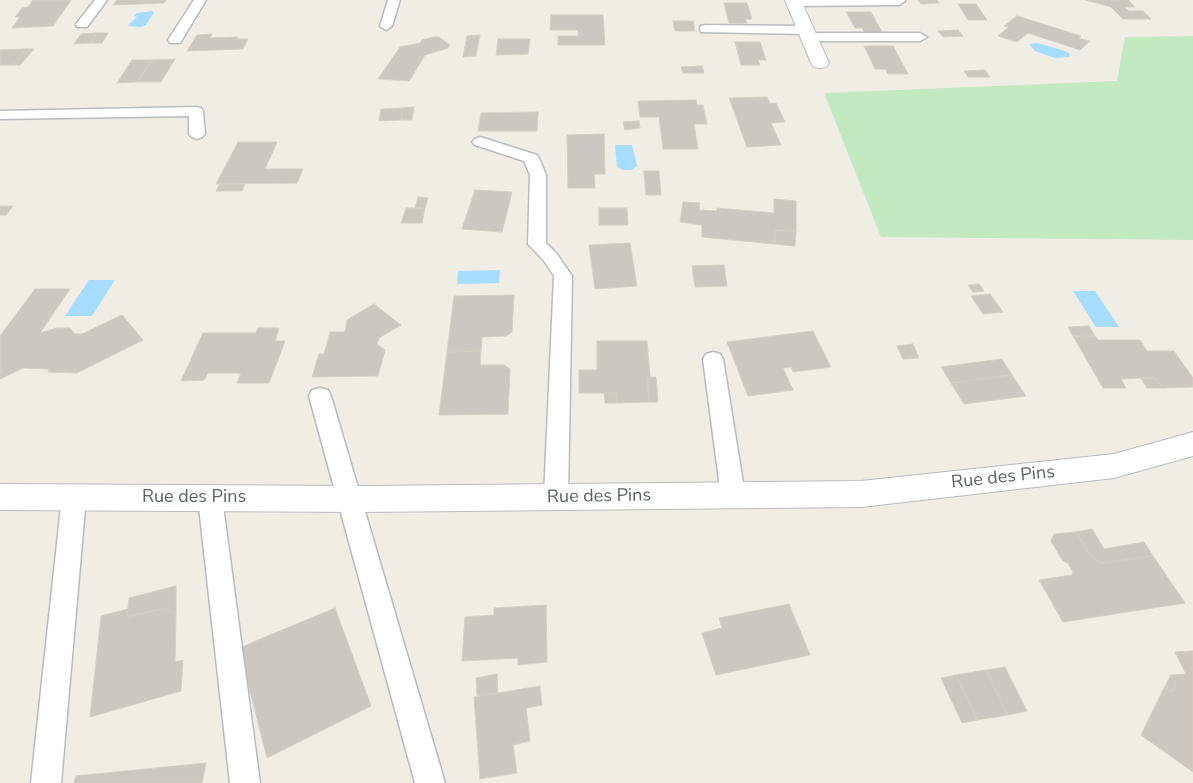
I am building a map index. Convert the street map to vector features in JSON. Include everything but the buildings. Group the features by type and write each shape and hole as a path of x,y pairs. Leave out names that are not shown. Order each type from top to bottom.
{"street":[{"path":"793,1 820,64"},
{"name":"Rue des Pins","path":"0,497 351,499 862,494 1114,466 1193,444"}],"lane":[{"path":"82,24 101,0"},
{"path":"175,40 200,0"},
{"path":"386,26 394,0"},
{"path":"793,1 899,1"},
{"path":"706,29 920,38"},
{"path":"0,115 196,111 197,134"},
{"path":"480,142 532,158 538,175 536,244 551,258 564,276 556,497"},
{"path":"713,359 732,496"},
{"path":"320,396 351,499 430,783"},
{"path":"46,783 74,497"},
{"path":"210,498 245,783"}],"green space":[{"path":"1193,36 1193,240 881,237 824,93 1117,81 1125,37"}],"water":[{"path":"154,12 146,25 141,27 127,26 137,17 134,16 137,13"},
{"path":"1037,43 1062,50 1069,53 1070,57 1055,58 1035,51 1029,44"},
{"path":"615,145 632,145 637,166 631,170 623,170 617,167"},
{"path":"500,270 499,283 457,284 458,271"},
{"path":"89,280 115,280 92,316 65,316"},
{"path":"1073,291 1095,291 1119,327 1096,327"}]}
